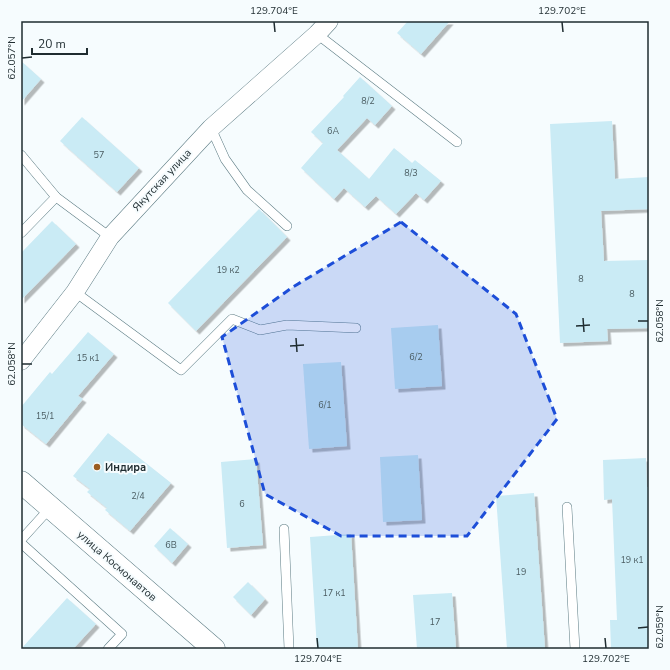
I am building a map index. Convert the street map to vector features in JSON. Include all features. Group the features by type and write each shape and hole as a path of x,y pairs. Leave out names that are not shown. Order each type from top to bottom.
{"street":[{"name":"Якутская улица","path":"21,361 75,292 110,237 211,128 317,34 329,21"},
{"name":"улица Космонавтов","path":"21,482 214,649"}],"lane":[{"path":"317,34 457,142"},
{"path":"211,128 225,159 247,190 287,226"},
{"path":"21,155 56,197 110,237"},
{"path":"21,233 56,197"},
{"path":"75,292 181,370 232,319 260,330 287,325 356,328"},
{"path":"567,507 574,649"},
{"path":"50,508 21,542 122,634 108,649"},
{"path":"284,529 289,649"}],"highlighted area":[{"path":"401,222 516,314 557,419 467,536 341,536 265,494 222,337 293,287"}],"building":[{"path":"408,21 450,21 421,54 397,33"},
{"path":"21,61 41,79 21,102"},
{"path":"360,77 392,106 375,125 367,118 337,150 369,179 394,148 412,163 415,160 441,181 424,200 416,193 396,214 376,196 365,207 344,188 334,199 301,168 323,143 311,132 344,97 343,96"},
{"path":"82,117 139,168 117,192 60,141"},
{"path":"612,121 615,179 649,177 649,209 601,211 604,261 649,260 649,328 607,329 608,341 560,343 550,124"},
{"path":"259,209 287,237 196,331 168,303"},
{"path":"52,221 76,244 21,300 21,253"},
{"path":"438,325 442,386 395,389 391,328"},
{"path":"88,332 114,354 78,396 83,399 46,444 21,424 21,407 50,372 52,374"},
{"path":"341,362 347,446 309,449 303,364"},
{"path":"108,433 171,483 130,531 105,510 107,508 87,492 90,489 73,476"},
{"path":"418,455 422,520 383,522 380,457"},
{"path":"646,458 647,487 649,487 649,649 611,649 610,620 617,620 612,499 604,500 603,460"},
{"path":"256,459 263,545 227,548 221,462"},
{"path":"534,493 545,649 507,649 496,496"},
{"path":"170,528 188,544 172,563 154,546"},
{"path":"351,534 358,649 317,649 310,537"},
{"path":"248,582 265,599 251,615 233,597"},
{"path":"452,593 456,649 417,649 413,595"},
{"path":"67,598 96,624 73,649 21,649"}],"place":[{"name":"Индира","path":"97,467"}]}
